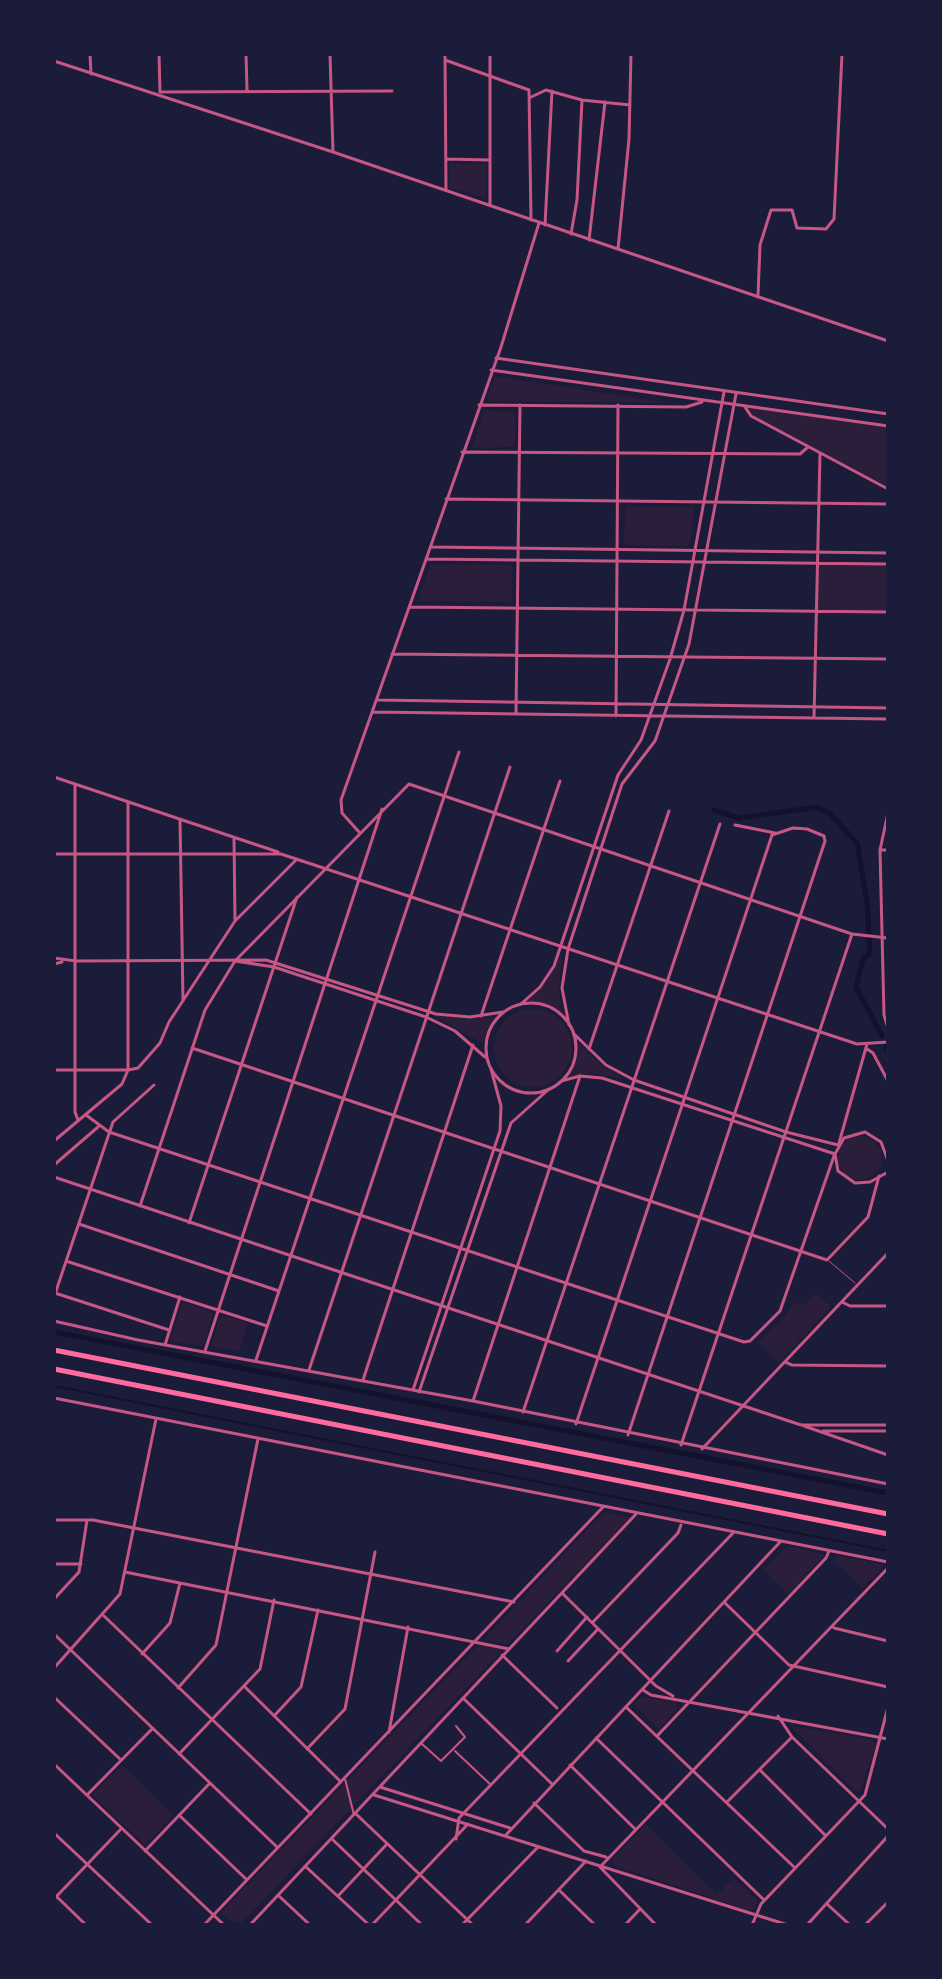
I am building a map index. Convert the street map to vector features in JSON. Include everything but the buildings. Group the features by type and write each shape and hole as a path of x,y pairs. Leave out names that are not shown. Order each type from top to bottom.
{"highway":[{"path":"54,1350 888,1514"},
{"path":"54,1369 888,1534"}],"street":[{"path":"90,54 91,74"},
{"path":"159,54 160,94"},
{"path":"246,54 247,92"},
{"path":"330,54 333,152"},
{"path":"445,54 446,190"},
{"path":"490,54 490,205"},
{"path":"618,249 631,54"},
{"path":"758,297 760,245 771,210 792,210 797,228 826,229 834,219 842,54"},
{"path":"445,60 525,88 529,98 531,220"},
{"path":"54,61 333,152 888,341"},
{"path":"160,94 392,91"},
{"path":"529,98 542,91 552,91 582,100 630,105"},
{"path":"545,225 552,91"},
{"path":"571,234 577,200 582,100"},
{"path":"589,240 605,102"},
{"path":"446,159 490,160"},
{"path":"359,832 344,816 340,805 496,358 539,223"},
{"path":"496,358 888,414"},
{"path":"491,370 888,426"},
{"path":"617,389 620,376"},
{"path":"235,961 274,967 427,1014 481,1016 503,1012 521,1004 545,981 561,947 622,768 641,740 670,659 684,610 724,392"},
{"path":"192,1048 827,1260 868,1217 887,1157 881,1142 865,1132 851,1134 838,1144 785,1134 732,1120 634,1080 606,1065 574,1034 569,1025 562,988 568,949 618,797 627,774 655,741 684,659 707,562 736,394"},
{"path":"479,405 686,407 705,401"},
{"path":"516,714 520,405"},
{"path":"616,716 618,405"},
{"path":"745,407 751,416 888,489"},
{"path":"462,452 800,454 808,447"},
{"path":"814,718 820,454"},
{"path":"446,499 888,504"},
{"path":"430,547 888,553"},
{"path":"426,559 888,564"},
{"path":"410,607 888,612"},
{"path":"392,654 888,659"},
{"path":"378,700 888,708"},
{"path":"373,712 888,719"},
{"path":"256,1360 459,752"},
{"path":"309,1370 510,767"},
{"path":"54,777 867,1047 888,1081"},
{"path":"481,1016 560,781"},
{"path":"140,1206 208,1005 235,961 298,893 409,784 852,934 888,938"},
{"path":"75,785 75,1070 78,1121"},
{"path":"54,1141 122,1084 128,1070 128,803"},
{"path":"205,1351 382,809"},
{"path":"589,1049 669,811"},
{"path":"888,813 880,850 884,1015 888,1028"},
{"path":"180,820 183,1003"},
{"path":"523,1412 720,824"},
{"path":"628,1435 825,841 824,836 807,829 774,834 735,825"},
{"path":"576,1424 774,834"},
{"path":"234,838 235,921"},
{"path":"880,850 888,850"},
{"path":"54,854 281,854"},
{"path":"54,1070 138,1068 160,1043 235,921 297,859"},
{"path":"189,1223 298,893"},
{"path":"681,1445 852,934"},
{"path":"54,958 129,962 276,961 328,982"},
{"path":"54,964 66,961"},
{"path":"521,1004 549,1007 569,1025"},
{"path":"487,1059 489,1031 503,1012"},
{"path":"413,1390 494,1149 501,1113 487,1059 473,1045 427,1014"},
{"path":"561,1081 576,1054 574,1034"},
{"path":"867,1047 888,1042"},
{"path":"363,1381 473,1045"},
{"path":"86,1115 98,1127 109,1132 717,1334 750,1341 780,1311 838,1144 867,1047"},
{"path":"491,1069 516,1090 549,1089"},
{"path":"419,1392 516,1115 561,1081 580,1076 684,1100 734,1114 834,1155"},
{"path":"473,1401 580,1076"},
{"path":"154,1085 115,1119 55,1295 169,1330"},
{"path":"54,1165 98,1127"},
{"path":"834,1155 838,1171 850,1181 865,1183 888,1172"},
{"path":"54,1177 888,1455"},
{"path":"79,1224 279,1291"},
{"path":"702,1449 888,1253"},
{"path":"66,1261 267,1326"},
{"path":"165,1345 180,1297"},
{"path":"842,1302 850,1306 888,1306"},
{"path":"54,1321 888,1484"},
{"path":"784,1361 792,1365 888,1366"},
{"path":"54,1398 888,1562"},
{"path":"54,1668 119,1597 156,1419"},
{"path":"801,1425 888,1425"},
{"path":"819,1431 888,1431"},
{"path":"178,1688 215,1649 258,1439"},
{"path":"204,1925 603,1507"},
{"path":"250,1925 636,1514"},
{"path":"54,1520 87,1520 134,1528 514,1602"},
{"path":"54,1599 75,1580 81,1564 87,1520"},
{"path":"593,1622 678,1533 682,1523"},
{"path":"456,1839 458,1821 464,1814 733,1533"},
{"path":"505,1836 781,1541"},
{"path":"658,1735 826,1558 829,1551"},
{"path":"307,1749 344,1713 375,1552"},
{"path":"54,1564 81,1564"},
{"path":"600,1867 888,1568"},
{"path":"125,1572 509,1649"},
{"path":"142,1654 170,1623 180,1583"},
{"path":"562,1593 652,1681 678,1698"},
{"path":"179,1754 261,1667 274,1600"},
{"path":"725,1603 794,1667 888,1687"},
{"path":"274,1716 301,1687 318,1610"},
{"path":"104,1616 311,1814"},
{"path":"557,1651 587,1617"},
{"path":"389,1732 408,1627"},
{"path":"832,1627 888,1641"},
{"path":"568,1661 599,1628"},
{"path":"54,1634 278,1848"},
{"path":"502,1655 557,1708"},
{"path":"244,1686 341,1782"},
{"path":"643,1690 651,1695 752,1711 888,1739"},
{"path":"54,1697 121,1760"},
{"path":"463,1698 552,1784"},
{"path":"626,1707 795,1868"},
{"path":"752,1925 764,1901 860,1801 882,1738 888,1707"},
{"path":"778,1716 792,1737 888,1829"},
{"path":"421,1743 441,1761 465,1737 456,1726"},
{"path":"87,1795 152,1729"},
{"path":"727,1802 792,1737"},
{"path":"596,1738 764,1901"},
{"path":"454,1751 492,1785"},
{"path":"54,1764 224,1925"},
{"path":"570,1765 635,1829"},
{"path":"760,1770 826,1836"},
{"path":"345,1778 355,1815 473,1925"},
{"path":"145,1851 209,1783"},
{"path":"380,1787 510,1828"},
{"path":"374,1795 788,1925"},
{"path":"534,1803 584,1851 607,1857"},
{"path":"179,1815 247,1880"},
{"path":"305,1866 371,1925 468,1824"},
{"path":"86,1925 55,1897 122,1828"},
{"path":"54,1833 152,1925"},
{"path":"807,1925 888,1836"},
{"path":"332,1839 422,1925"},
{"path":"338,1896 387,1844"},
{"path":"462,1925 538,1846"},
{"path":"525,1925 586,1861"},
{"path":"600,1867 656,1925"},
{"path":"559,1890 595,1925"},
{"path":"279,1896 310,1925"},
{"path":"865,1925 888,1902"},
{"path":"827,1904 850,1925"},
{"path":"625,1925 640,1909"},
{"path":"530,1920 535,1925"}],"lane":[{"path":"827,1260 857,1285"}],"shaded area":[{"path":"449,163 486,164 486,198 449,188"},
{"path":"494,376 670,403 487,401"},
{"path":"745,407 888,426 888,486 820,454 751,416"},
{"path":"484,410 515,412 515,444 512,447 472,448"},
{"path":"625,507 694,507 691,542 688,546 624,545"},
{"path":"816,563 888,564 888,612 816,612"},
{"path":"430,564 512,565 512,602 418,601"},
{"path":"562,952 559,989 562,1012 553,1006 527,1001 545,984"},
{"path":"533,1009 548,1012 560,1021 569,1033 572,1048 569,1063 560,1075 548,1084 533,1087 518,1084 506,1075 497,1063 494,1048 497,1033 506,1021 518,1012"},
{"path":"434,1015 467,1019 495,1017 486,1031 483,1044"},
{"path":"577,1041 600,1064 624,1079 589,1073 566,1078 576,1062"},
{"path":"860,1136 876,1142 882,1158 876,1174 860,1180 844,1174 838,1158 844,1142"},
{"path":"816,1293 831,1307 779,1363 758,1342 785,1318 791,1305 799,1302 804,1305"},
{"path":"183,1302 213,1313 204,1346 169,1341"},
{"path":"221,1315 248,1323 239,1352 211,1345"},
{"path":"604,1512 631,1517 507,1645 484,1639"},
{"path":"787,1545 824,1555 789,1594 763,1571"},
{"path":"837,1555 886,1565 862,1587 833,1561"},
{"path":"479,1644 503,1650 239,1925 220,1913"},
{"path":"641,1697 676,1702 677,1708 659,1729 633,1704"},
{"path":"790,1726 873,1740 876,1744 860,1791 857,1792"},
{"path":"122,1765 174,1815 145,1845 92,1795"},
{"path":"646,1824 717,1895 733,1878 758,1901 755,1909 750,1911 613,1865 612,1859"}],"waterway":[{"path":"714,810 739,818 818,807 829,813 857,843 867,902 870,953 863,959 856,987 882,1036"},
{"path":"886,1047 888,1051"},
{"path":"54,1332 888,1493"},
{"path":"54,1386 888,1551"}]}
